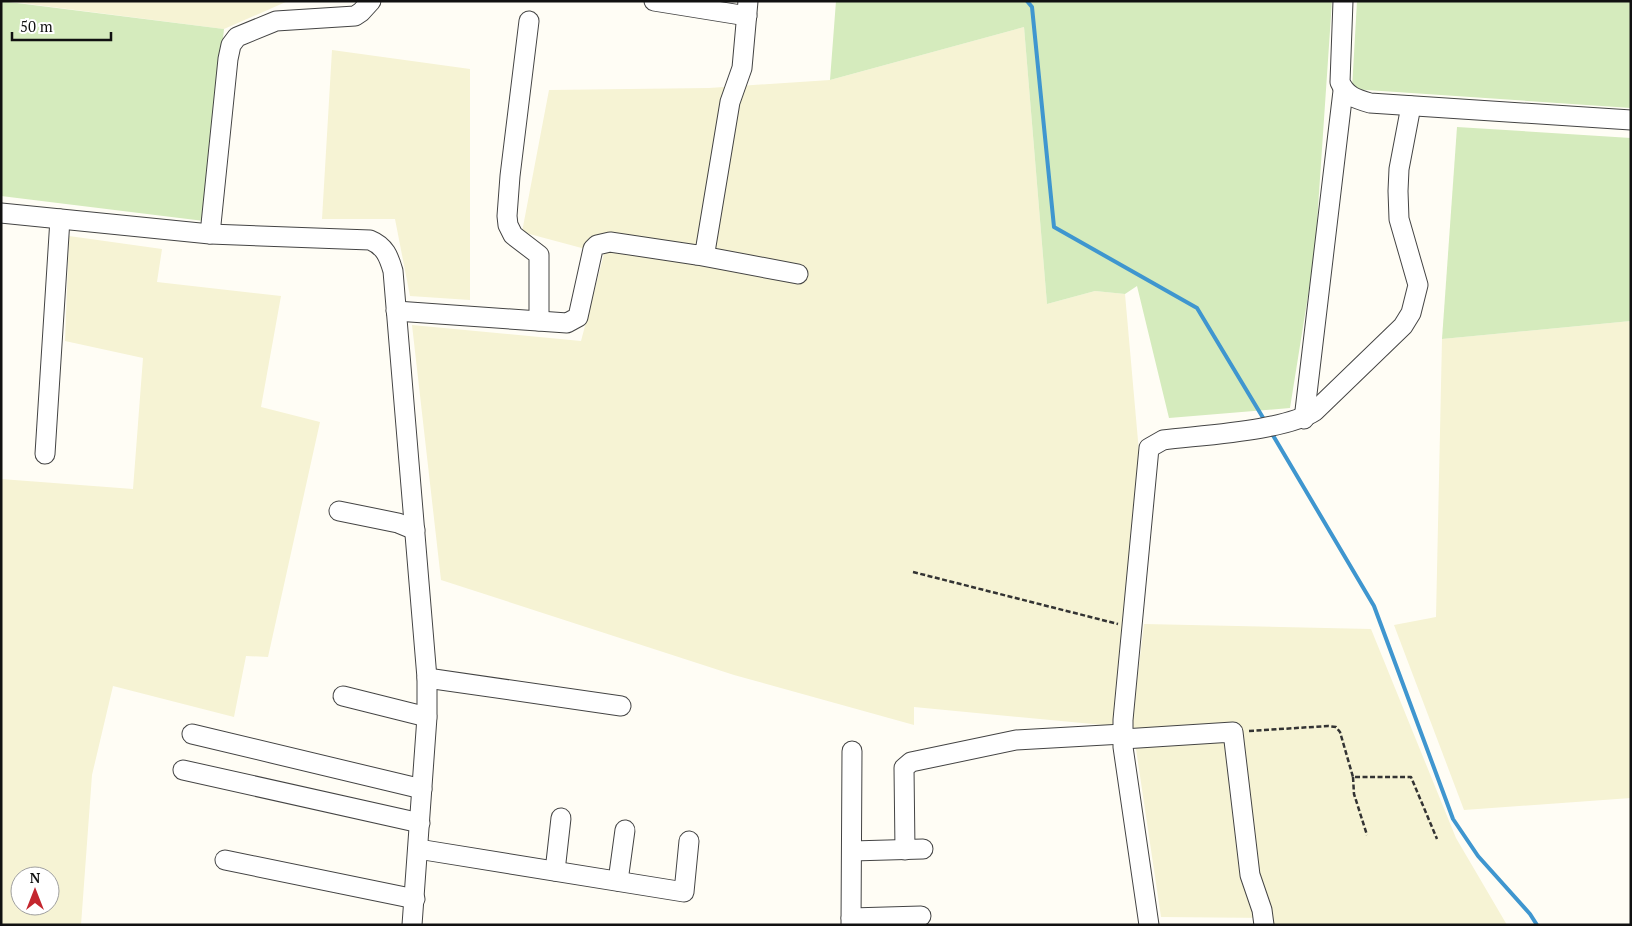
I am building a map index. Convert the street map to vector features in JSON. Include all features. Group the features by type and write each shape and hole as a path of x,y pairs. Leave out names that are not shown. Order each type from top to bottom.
{"street":[{"path":"210,234 228,59 234,41 237,37 276,21 355,16 362,12 371,1"},
{"path":"654,1 747,8 742,68 730,102 706,249 697,255"},
{"path":"1343,1 1340,82 1344,91 1352,98 1370,103 1631,120"},
{"path":"529,22 510,176 507,216 508,225 513,235 539,255 540,321"},
{"path":"1304,419 1344,91"},
{"path":"1149,925 1123,736 1149,448 1163,440 1258,428 1304,419 1315,411 1402,326 1411,313 1418,285 1399,219 1399,169 1411,106"},
{"path":"1,213 210,234 370,240 378,243 385,251 392,271 396,311 427,678 427,717 412,925"},
{"path":"45,454 60,219"},
{"path":"396,311 568,323 578,317 593,249 597,245 610,242 697,255 798,274"},
{"path":"339,510 398,523 415,530"},
{"path":"427,678 621,706"},
{"path":"342,696 427,717"},
{"path":"904,850 904,768 911,762 1016,740 1232,732 1250,875 1262,910 1264,925"},
{"path":"192,734 422,789"},
{"path":"852,752 851,921 921,916"},
{"path":"183,770 420,823"},
{"path":"555,871 562,818"},
{"path":"618,881 625,830"},
{"path":"418,849 684,892 690,841"},
{"path":"852,851 924,850"},
{"path":"225,860 415,899"}],"path":[{"path":"913,572 1133,628"},
{"path":"1232,732 1336,727 1340,732 1353,777 1354,794 1367,834"},
{"path":"1353,777 1411,777 1437,839"}],"shaded area":[{"path":"5,1 288,1 224,29"},
{"path":"1024,27 1047,304 1095,291 1125,294 1139,452 1114,726 914,707 914,725 734,675 441,580 412,325 581,341 604,254 522,232 549,90 709,88 830,80"},
{"path":"332,50 470,69 470,300 410,296 395,219 322,219"},
{"path":"69,236 162,249 157,282 281,296 261,407 320,422 268,657 246,656 234,717 113,686 92,775 81,925 1,925 1,479 133,489 143,358 65,341"},
{"path":"1631,321 1631,798 1464,810 1394,625 1436,617 1442,339"},
{"path":"1144,624 1371,629 1456,838 1507,925 1268,925 1268,918 1161,917 1132,722"}],"green space":[{"path":"1,1 224,29 204,221 1,196"},
{"path":"836,1 1332,1 1315,252 1290,408 1169,418 1137,286 1125,294 1095,291 1047,304 1024,27 830,80"},
{"path":"1357,1 1631,1 1631,108 1352,89"},
{"path":"1457,127 1631,138 1631,321 1442,339"}],"waterway":[{"path":"1027,1 1032,7 1054,227 1197,308 1265,421"},
{"path":"1271,432 1374,606 1453,819 1478,856 1530,914 1537,925"}]}
